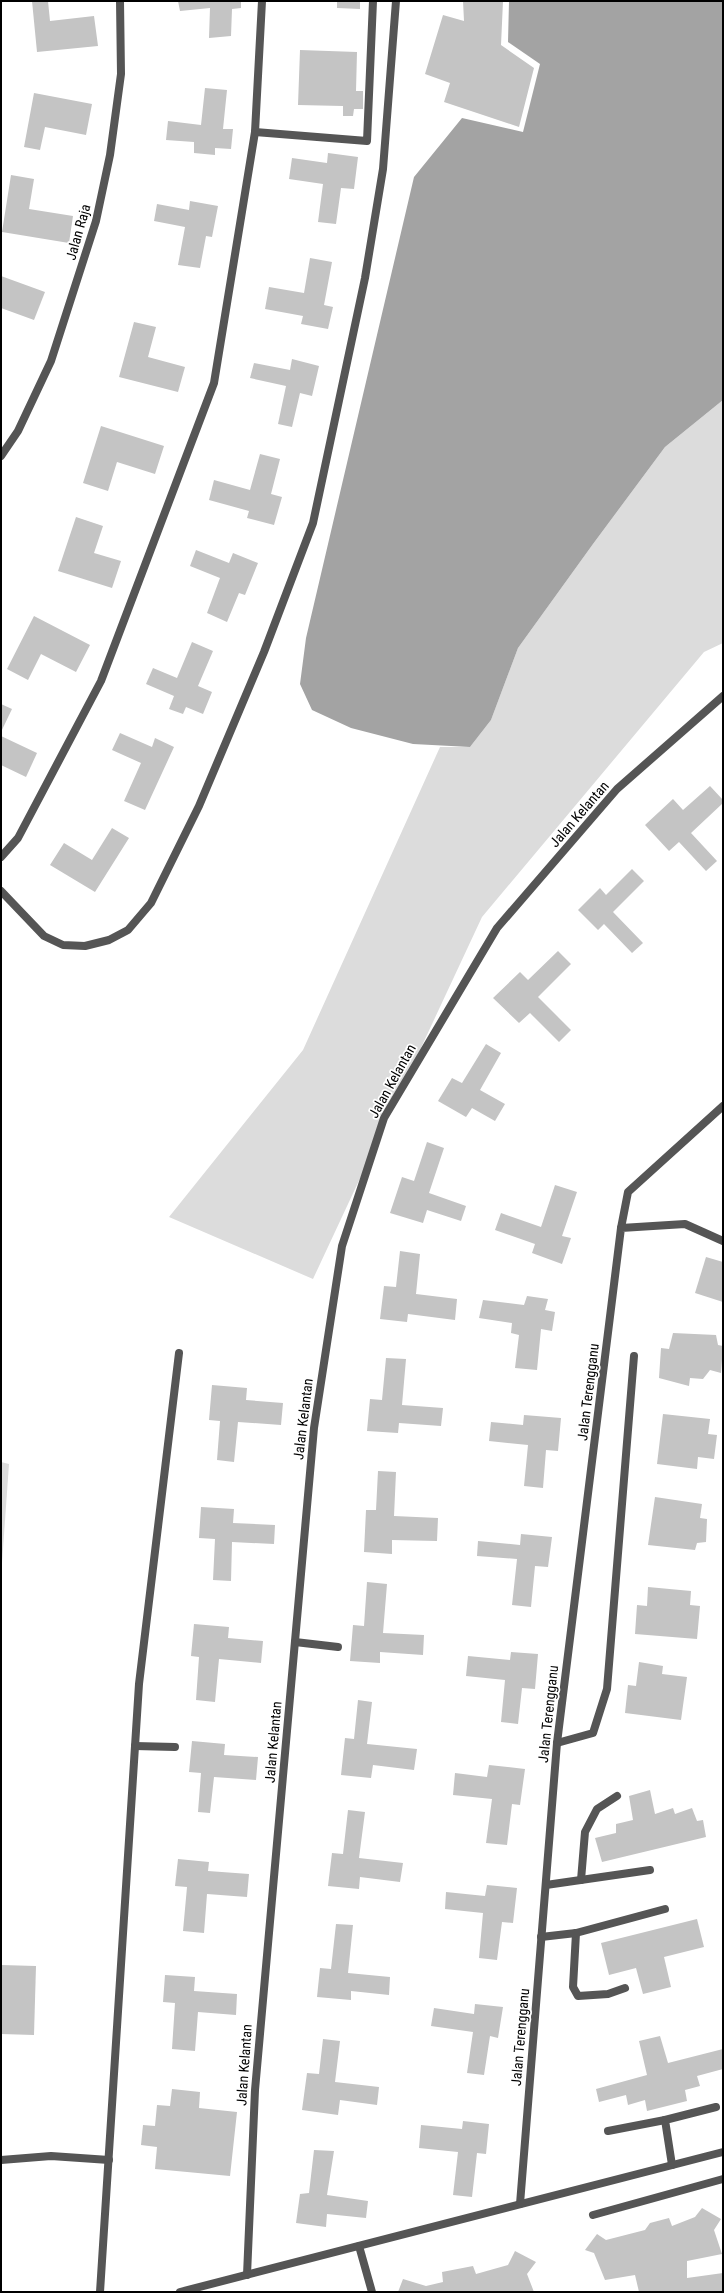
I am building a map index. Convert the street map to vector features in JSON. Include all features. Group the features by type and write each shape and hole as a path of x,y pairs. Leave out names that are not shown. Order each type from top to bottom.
{"street":[{"name":"Jalan Raja","path":"1,456 18,431 51,361 96,221 110,155 121,74 120,1"},
{"path":"1,857 18,838 101,680 214,384 255,132 262,1"},
{"path":"255,132 367,141 373,1"},
{"path":"1,891 44,936 63,945 85,946 109,940 128,930 151,902 199,806 264,652 313,523 365,278 383,169 396,1"},
{"name":"Jalan Kelantan","path":"247,2275 255,2090 314,1428 342,1246 384,1118 497,928 617,789 723,696"},
{"name":"Jalan Terengganu","path":"520,2204 557,1743 621,1228 628,1192 723,1106"},
{"path":"714,1113 723,1116"},
{"path":"621,1228 685,1224 723,1241"},
{"path":"100,2292 139,1684 179,1352"},
{"path":"557,1743 593,1733 607,1689 634,1356"},
{"path":"295,1642 338,1647"},
{"path":"135,1746 175,1747"},
{"path":"581,1880 585,1832 597,1809 617,1796"},
{"path":"546,1885 650,1870"},
{"path":"541,1937 576,1933 665,1909"},
{"path":"576,1933 573,1987 578,1996 608,1994 625,1988"},
{"path":"608,2131 666,2120 716,2107"},
{"path":"666,2120 672,2165"},
{"path":"180,2292 723,2152"},
{"path":"1,2160 51,2156 109,2160"},
{"path":"593,2215 723,2179"},
{"path":"359,2246 372,2292"}],"shaded area":[{"path":"509,1 723,1 723,400 665,447 593,544 518,648 491,720 470,747 413,744 351,728 312,710 300,684 306,638 414,177 462,118 523,132 540,64 508,42"},
{"path":"723,400 723,643 704,652 482,917 313,1279 169,1217 303,1050 440,747 470,747 491,720 518,648 593,544 665,447"},
{"path":"1,1462 9,1464 1,1577"}],"building":[{"path":"32,1 48,1 50,21 94,16 98,46 37,52"},
{"path":"178,1 241,1 241,8 232,9 231,36 209,38 210,8 180,11"},
{"path":"337,1 360,1 360,9 337,8"},
{"path":"463,1 503,1 501,45 534,68 519,127 444,102 450,83 425,74 443,15 464,21"},
{"path":"300,50 357,52 356,91 363,91 363,109 354,109 353,116 343,116 343,106 298,105"},
{"path":"205,88 227,90 223,129 233,129 231,149 215,148 215,155 194,153 194,142 166,140 168,121 201,125"},
{"path":"34,93 92,104 86,135 45,127 40,150 24,147"},
{"path":"328,153 358,157 354,189 341,188 336,224 318,222 323,184 289,179 292,158 327,163"},
{"path":"11,175 34,179 29,209 73,216 69,243 2,232"},
{"path":"190,201 218,206 212,237 206,236 200,268 178,265 185,227 154,221 157,204 189,210"},
{"path":"310,258 332,262 324,305 333,307 328,329 301,324 303,316 265,309 269,287 304,293"},
{"path":"1,276 45,292 34,320 1,308"},
{"path":"134,322 156,327 148,357 185,367 178,392 119,377"},
{"path":"292,359 319,366 312,396 300,393 292,427 278,424 286,386 250,378 254,363 290,370"},
{"path":"101,426 164,446 155,474 117,462 108,491 83,483"},
{"path":"260,454 280,459 271,494 282,497 274,525 247,518 249,511 209,500 214,480 250,490"},
{"path":"76,517 103,526 94,553 121,561 112,588 58,571"},
{"path":"196,550 229,563 233,553 258,563 245,595 239,593 227,622 207,613 220,578 190,566"},
{"path":"34,616 90,645 76,672 41,654 28,680 7,669"},
{"path":"192,642 213,651 198,686 212,692 203,714 186,707 183,714 169,709 174,696 146,684 153,668 177,678"},
{"path":"1,704 12,709 1,732"},
{"path":"120,733 152,747 155,738 174,747 145,810 124,801 141,763 112,750"},
{"path":"1,736 37,753 26,777 1,765"},
{"path":"710,786 723,800 723,803 691,833 717,861 706,871 679,842 669,851 645,825 673,799 683,810"},
{"path":"112,828 129,838 95,892 50,865 64,843 92,860"},
{"path":"632,869 644,881 613,912 643,943 632,953 604,924 598,930 578,910 600,888 606,895"},
{"path":"558,951 571,964 538,997 571,1030 559,1042 530,1013 519,1023 493,998 520,972 528,980"},
{"path":"486,1044 501,1053 480,1090 505,1104 495,1121 472,1108 466,1117 438,1101 452,1078 462,1083"},
{"path":"427,1142 444,1148 429,1193 466,1206 461,1221 427,1210 423,1223 390,1213 402,1177 414,1181"},
{"path":"555,1185 577,1192 562,1236 571,1238 562,1264 532,1253 535,1244 495,1230 501,1213 541,1227"},
{"path":"400,1251 420,1254 416,1294 457,1299 455,1320 408,1314 407,1322 380,1319 384,1286 396,1287"},
{"path":"706,1257 723,1262 723,1302 695,1293"},
{"path":"527,1296 548,1299 545,1310 555,1312 552,1331 541,1329 537,1370 515,1368 519,1335 511,1333 512,1323 479,1318 483,1300 524,1305"},
{"path":"673,1333 716,1335 718,1345 723,1346 721,1373 710,1370 703,1379 690,1378 689,1386 659,1378 661,1348 669,1349"},
{"path":"386,1358 406,1359 402,1405 443,1408 441,1426 399,1423 398,1433 367,1431 370,1399 382,1400"},
{"path":"212,1385 247,1388 246,1400 283,1403 281,1425 238,1422 234,1462 217,1460 220,1421 209,1420"},
{"path":"663,1414 710,1419 708,1434 717,1435 714,1459 698,1457 697,1469 657,1464"},
{"path":"524,1415 561,1418 558,1451 546,1450 543,1488 524,1486 528,1445 489,1441 491,1422 523,1425"},
{"path":"378,1471 396,1472 394,1516 438,1518 437,1541 392,1540 392,1554 364,1552 366,1510 376,1510"},
{"path":"655,1497 702,1504 700,1518 707,1519 706,1542 697,1543 695,1550 648,1545"},
{"path":"201,1507 234,1509 233,1523 275,1525 274,1544 232,1542 231,1581 213,1580 215,1539 199,1538"},
{"path":"521,1534 552,1537 548,1567 535,1566 531,1607 512,1605 517,1559 477,1556 478,1541 520,1545"},
{"path":"367,1582 387,1584 383,1633 424,1635 423,1655 380,1652 380,1663 350,1661 353,1625 364,1626"},
{"path":"648,1587 691,1591 690,1605 700,1606 697,1639 635,1634 637,1605 647,1606"},
{"path":"194,1624 229,1627 228,1638 263,1641 261,1663 219,1659 215,1702 196,1700 199,1657 191,1656"},
{"path":"511,1652 538,1654 535,1689 522,1688 518,1724 501,1722 505,1680 466,1676 468,1656 510,1660"},
{"path":"639,1662 663,1666 662,1674 687,1677 681,1720 625,1713 628,1685 636,1686"},
{"path":"358,1700 372,1702 367,1744 417,1749 414,1770 373,1765 371,1778 341,1775 345,1738 354,1739"},
{"path":"192,1741 225,1744 224,1755 258,1757 256,1780 214,1777 210,1813 198,1812 201,1773 189,1772"},
{"path":"489,1765 525,1769 520,1805 512,1804 507,1845 486,1843 492,1799 453,1795 455,1773 487,1777"},
{"path":"650,1790 655,1814 673,1808 675,1814 692,1808 697,1821 703,1820 706,1837 602,1862 595,1838 616,1833 616,1824 633,1820 629,1796"},
{"path":"348,1810 365,1812 359,1858 403,1863 400,1882 360,1877 359,1889 328,1886 332,1853 343,1854"},
{"path":"178,1859 209,1862 208,1871 249,1874 247,1897 207,1894 204,1933 183,1931 187,1887 175,1886"},
{"path":"487,1885 517,1888 513,1923 502,1922 497,1960 479,1958 483,1913 445,1909 446,1892 485,1896"},
{"path":"697,1919 704,1947 664,1957 671,1987 643,1994 636,1968 609,1975 601,1943"},
{"path":"336,1924 353,1925 348,1973 390,1977 389,1995 351,1991 351,2000 317,1997 320,1968 331,1969"},
{"path":"1,1965 36,1966 34,2035 1,2034"},
{"path":"165,1975 195,1977 194,1991 237,1994 236,2015 198,2012 195,2051 172,2049 175,2003 163,2002"},
{"path":"475,2004 503,2007 498,2038 490,2036 484,2075 467,2073 473,2032 431,2026 434,2008 474,2014"},
{"path":"660,2036 668,2063 723,2049 723,2069 697,2076 700,2086 685,2090 687,2101 647,2111 645,2100 628,2105 626,2095 599,2102 596,2089 647,2075 639,2041"},
{"path":"323,2039 340,2041 335,2082 379,2087 377,2105 340,2100 338,2115 302,2110 307,2073 319,2074"},
{"path":"172,2089 200,2092 199,2108 237,2112 230,2176 155,2169 157,2147 141,2145 143,2125 155,2126 157,2105 170,2106"},
{"path":"463,2121 489,2124 486,2154 477,2153 472,2197 453,2195 458,2152 419,2148 421,2125 462,2129"},
{"path":"314,2150 334,2151 327,2195 368,2201 366,2218 327,2214 326,2227 296,2223 300,2194 309,2193"},
{"path":"702,2208 721,2219 714,2230 722,2254 687,2261 687,2278 723,2273 723,2292 639,2292 635,2275 605,2280 594,2253 585,2250 597,2234 606,2240 645,2230 650,2223 669,2218 672,2226 695,2217"},
{"path":"515,2251 536,2262 527,2274 534,2292 398,2292 403,2279 426,2286 443,2282 442,2272 473,2266 476,2274 508,2265"}]}
